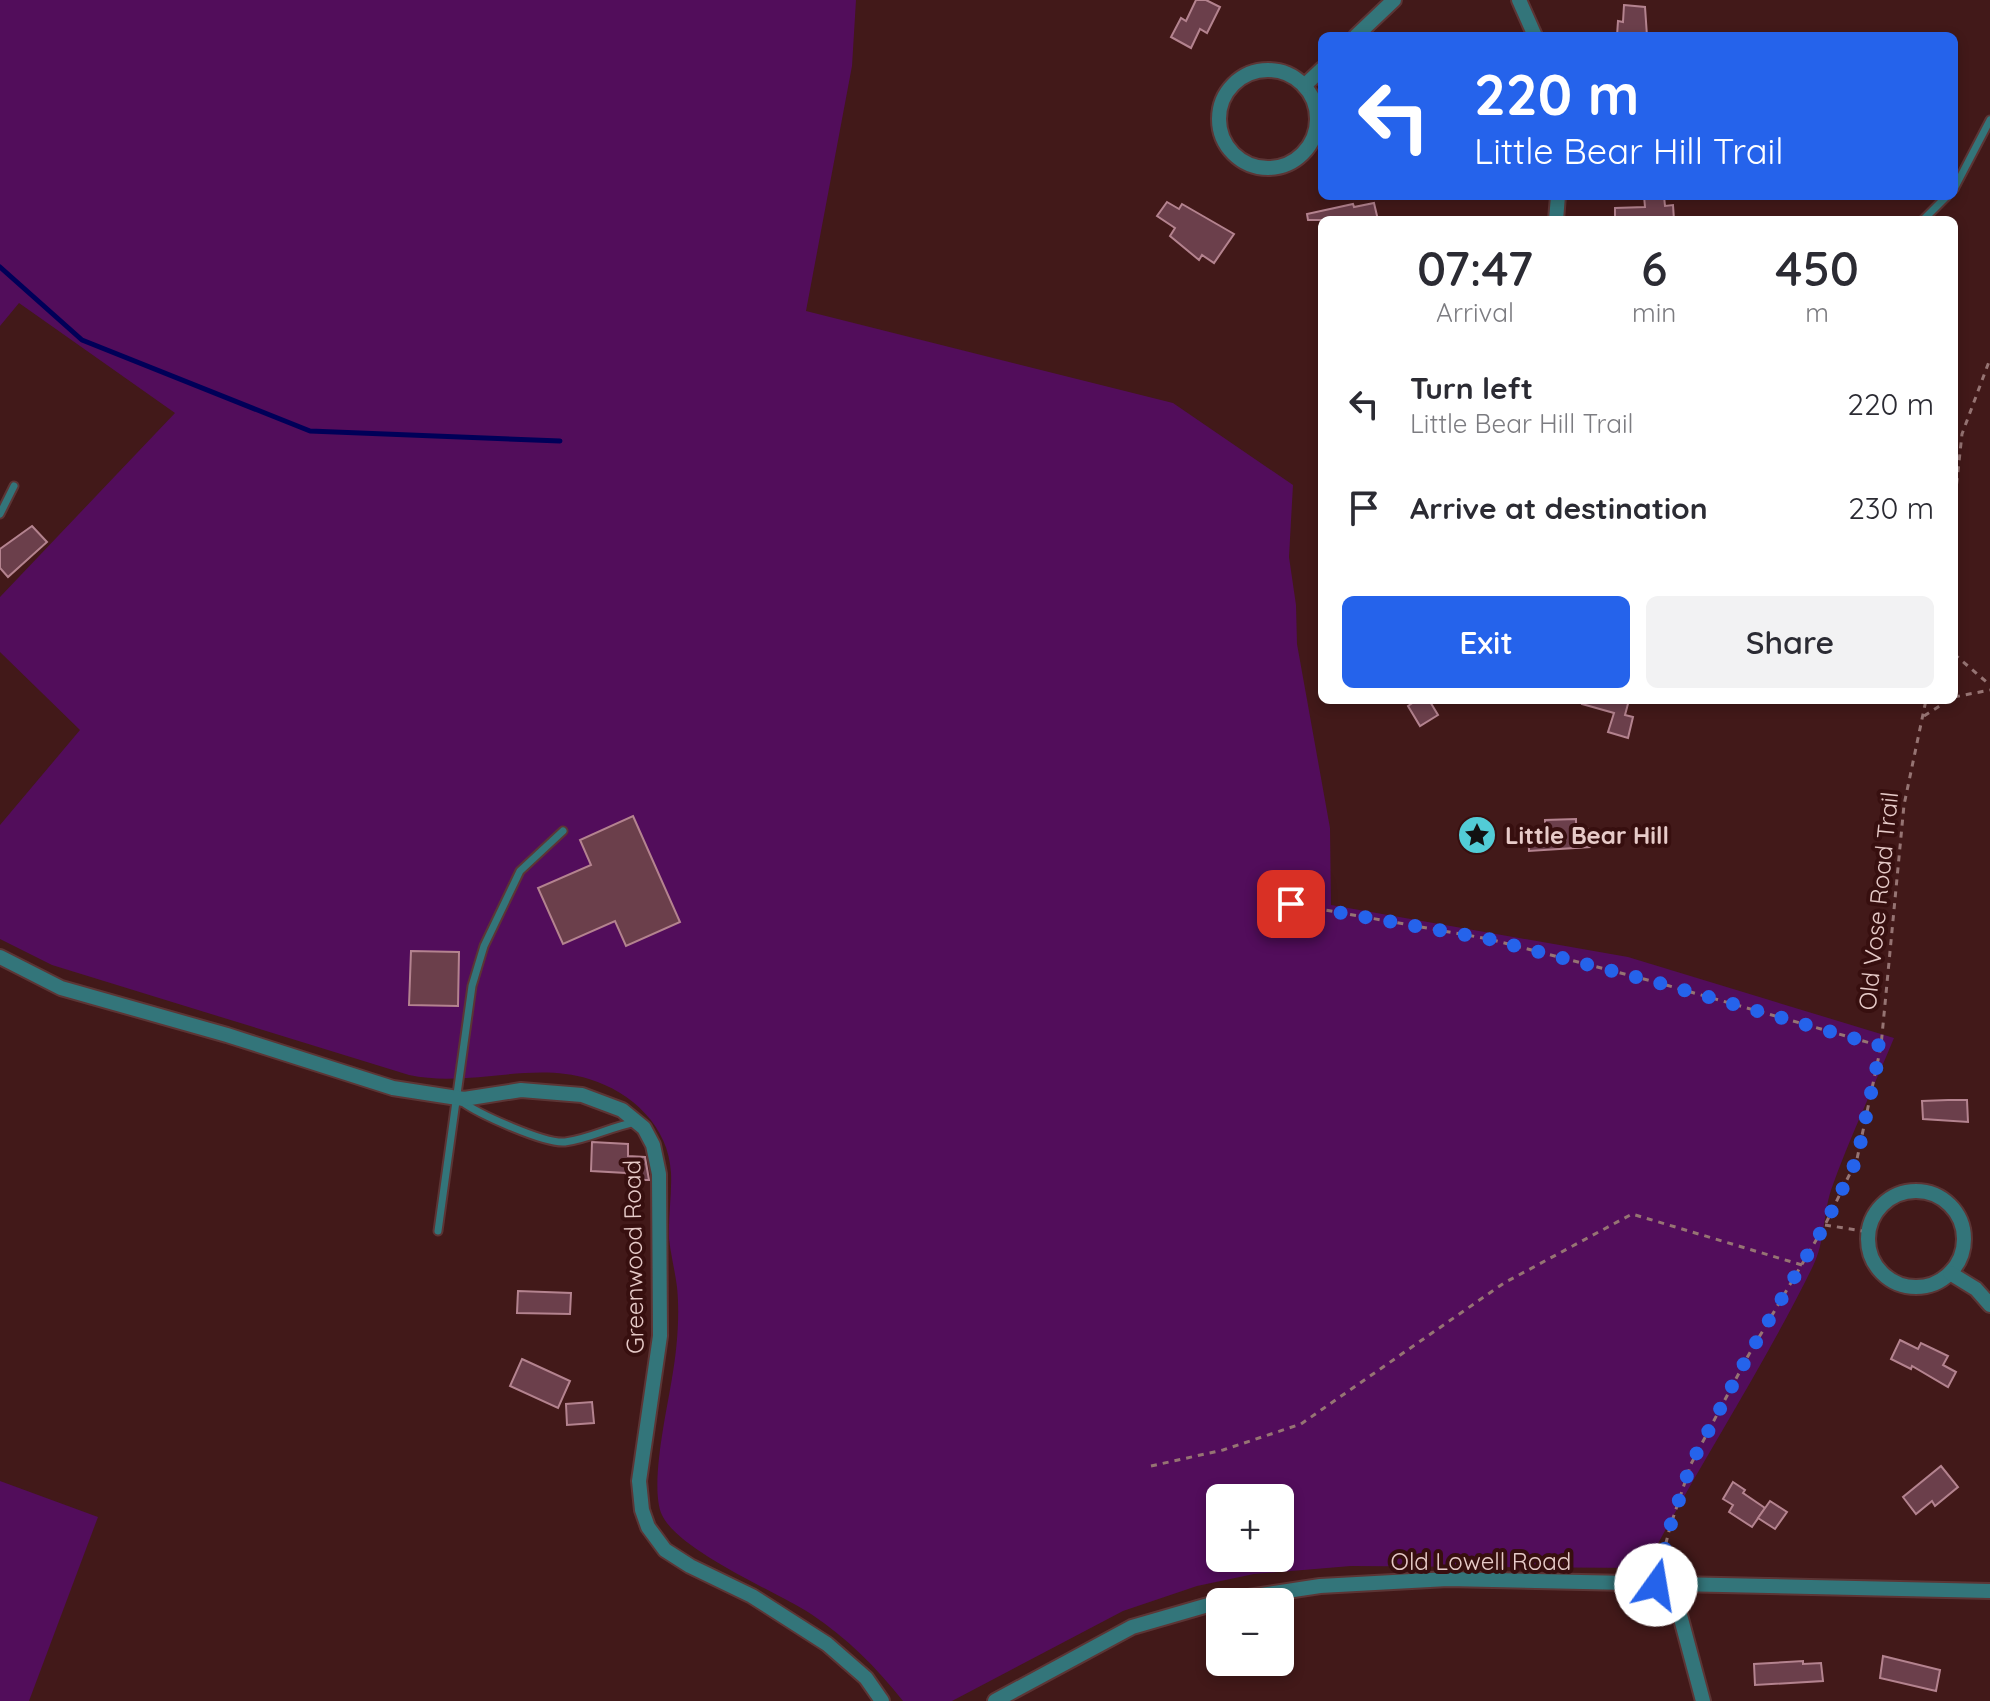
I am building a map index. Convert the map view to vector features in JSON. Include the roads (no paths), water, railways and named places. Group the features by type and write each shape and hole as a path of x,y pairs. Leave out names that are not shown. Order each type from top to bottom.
{"street":[{"path":"1360,32 1394,0"},
{"path":"1519,0 1533,32"},
{"path":"1274,71 1290,76 1304,86 1317,114 1316,130 1300,156 1287,165 1256,167 1230,151 1222,137 1220,112 1229,89 1242,78 1257,72 1274,71"},
{"path":"1304,86 1318,73"},
{"path":"0,957 61,988 227,1035 393,1088 456,1098 521,1090 582,1095 622,1110 637,1122"},
{"name":"Greenwood Road","path":"637,1122 653,1145 659,1174 660,1336 639,1481 642,1510 648,1527 665,1550 690,1566 752,1596 827,1644 866,1678 882,1701"},
{"path":"1913,1191 1930,1193 1950,1206 1963,1227 1962,1251 1950,1273 1938,1282 1924,1286 1895,1282 1873,1261 1869,1232 1874,1216 1884,1203 1898,1194 1913,1191"},
{"path":"1950,1273 1976,1289 1990,1305"},
{"name":"Old Lowell Road","path":"995,1701 1132,1627 1222,1601 1320,1586 1448,1579 1990,1591"},
{"path":"1672,1585 1703,1701"}],"lane":[{"path":"1958,181 1990,120"},
{"path":"1927,216 1943,200"},
{"path":"0,514 14,486"},
{"path":"438,1231 472,986 484,946 520,871 563,831"},
{"path":"456,1098 479,1115 561,1142 637,1122"}],"waterway":[{"path":"0,267 82,340 310,431 560,441"}],"place":[{"name":"Little Bear Hill","path":"1477,835"}]}
